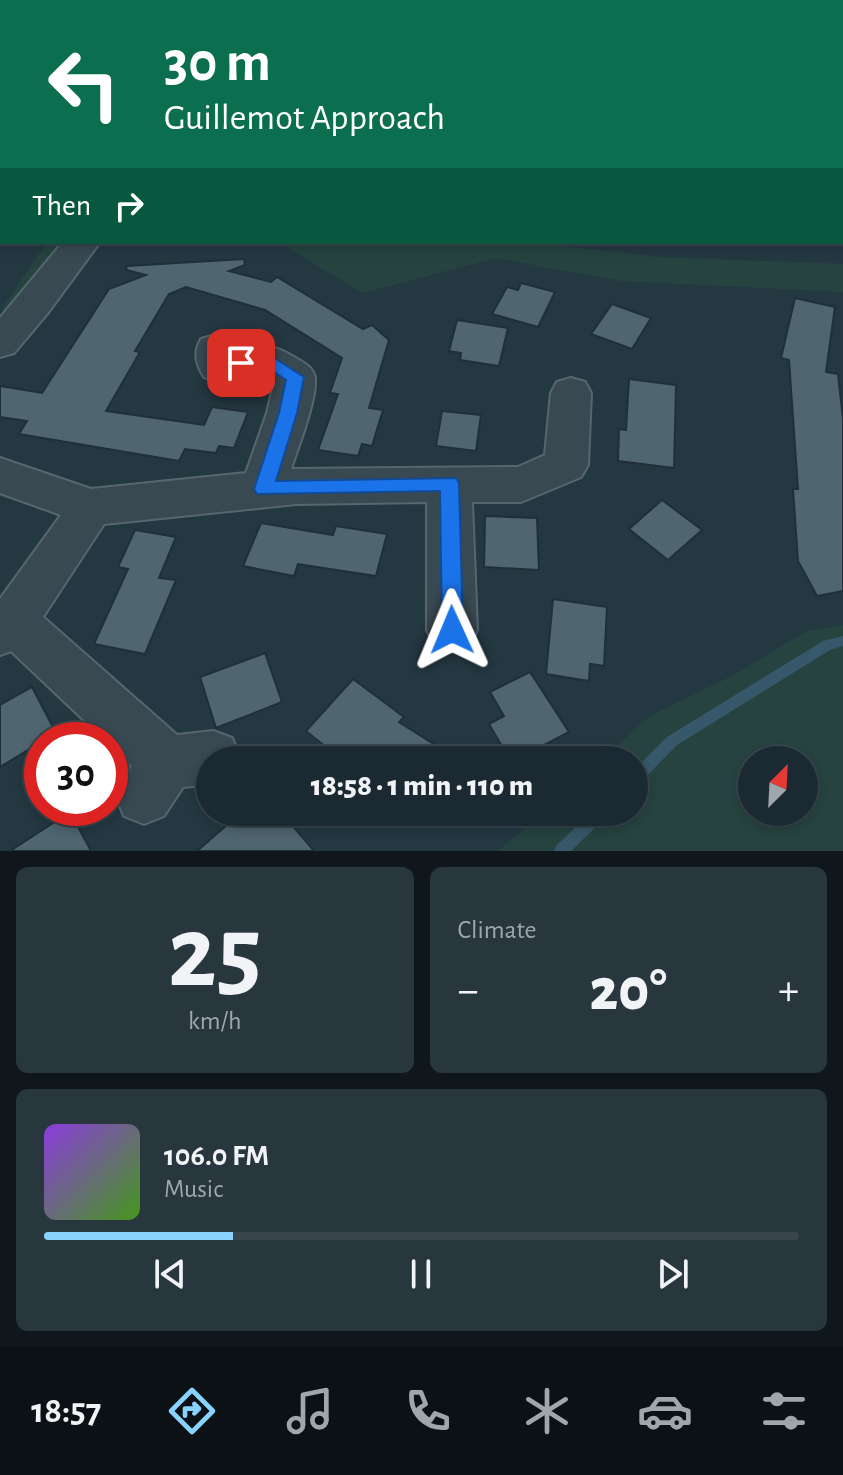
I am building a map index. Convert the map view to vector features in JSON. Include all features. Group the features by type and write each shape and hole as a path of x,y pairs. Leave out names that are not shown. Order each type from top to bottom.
{"street":[{"path":"1,340 34,305 80,244"},
{"path":"215,349 218,367 265,358 295,377 288,413 263,489"},
{"path":"0,475 91,507 263,489 521,484 566,465 571,393"},
{"path":"449,483 452,630"},
{"path":"91,507 7,627 175,772"}],"green space":[{"path":"46,244 64,244 15,308 1,310"},
{"path":"281,244 544,244 663,257 843,264 843,292 621,281 496,258 363,293"},
{"path":"843,625 843,851 498,851 527,826 648,826 648,746 617,746 650,716 734,675 807,631"}],"building":[{"path":"244,259 245,265 229,271 271,282 277,277 363,329 372,325 389,340 369,408 383,410 372,446 362,444 358,456 318,450 338,394 330,393 342,358 265,310 186,287 169,294 135,351 140,352 106,411 204,425 212,407 248,412 234,448 219,446 216,453 185,449 179,461 19,434 27,421 0,417 0,386 42,393 109,289 146,275 126,270 127,266"},
{"path":"521,283 555,292 538,327 492,314 507,287 518,290"},
{"path":"795,298 835,307 826,372 838,374 843,419 843,591 817,596 798,561 793,489 798,489 789,360 781,358"},
{"path":"612,304 651,318 632,349 591,334"},
{"path":"457,320 508,328 499,366 460,360 461,353 449,351"},
{"path":"629,379 676,385 674,468 618,461 619,429 626,430"},
{"path":"442,411 481,415 476,451 436,446"},
{"path":"662,500 702,530 668,560 629,529"},
{"path":"485,516 537,518 539,570 484,567"},
{"path":"261,523 333,535 336,526 387,534 376,576 298,564 294,576 243,566"},
{"path":"135,530 176,537 159,578 176,580 145,654 94,644 128,569 118,567"},
{"path":"553,599 607,607 604,666 590,664 589,681 546,674"},
{"path":"265,653 282,702 216,728 200,677"},
{"path":"530,672 569,732 542,746 502,746 489,724 504,716 490,692"},
{"path":"353,679 404,717 399,722 437,746 325,746 306,731"},
{"path":"32,687 50,722 24,722 24,752 0,767 0,705"},
{"path":"48,826 78,826 91,851 10,851"},
{"path":"226,826 293,826 314,851 197,851"}],"waterway":[{"path":"648,765 672,741 827,645 843,641"},
{"path":"561,851 587,826"}],"route":[{"path":"241,363 265,358 295,377 288,413 263,489 449,483 452,630"}]}
